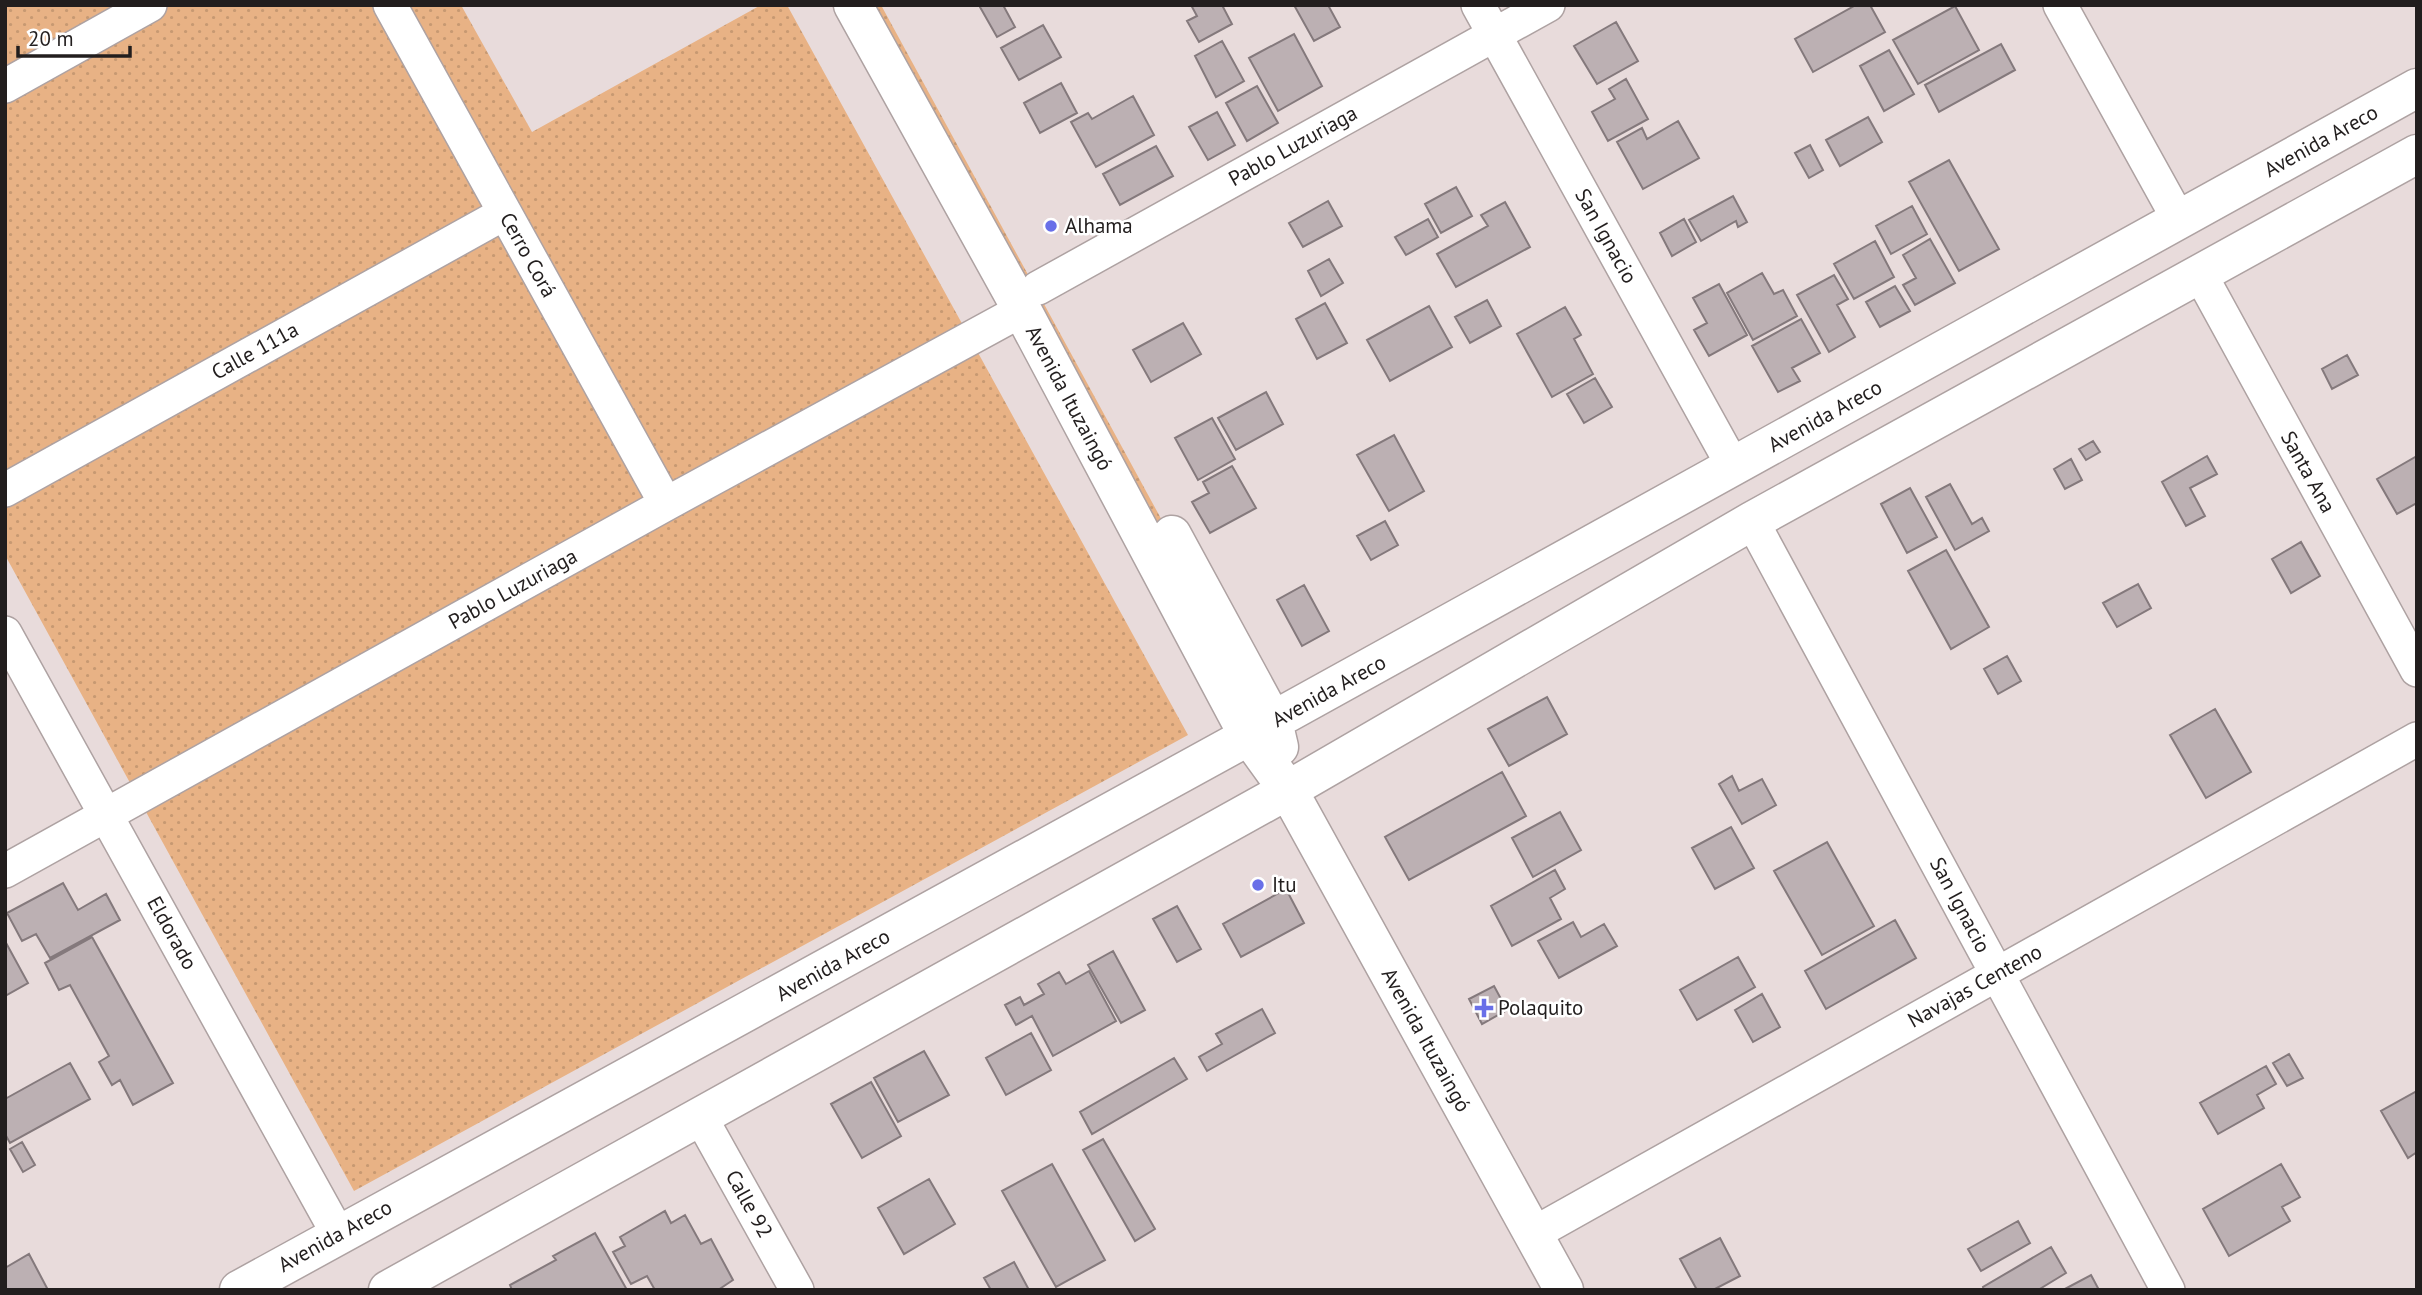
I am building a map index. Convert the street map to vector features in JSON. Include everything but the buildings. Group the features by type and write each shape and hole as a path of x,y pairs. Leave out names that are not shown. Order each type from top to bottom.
{"main road":[{"name":"Avenida Ituzaingó","path":"853,5 1030,299"},
{"name":"Avenida Ituzaingó","path":"883,5 1030,299 1261,729 1288,790 1564,1290"},
{"name":"Avenida Areco","path":"239,1290 1261,729 2417,89"},
{"path":"388,1290 1288,790 1752,521 2417,154"}],"street":[{"path":"5,86 150,5"},
{"name":"Cerro Corá","path":"390,5 666,504"},
{"name":"San Ignacio","path":"1478,5 1733,466"},
{"name":"Pablo Luzuriaga","path":"5,871 666,504 1548,5"},
{"path":"2060,5 2179,220"},
{"name":"Calle 111a","path":"5,490 505,213"},
{"name":"Santa Ana","path":"2200,274 2417,670"},
{"name":"San Ignacio","path":"1752,521 2168,1290"},
{"name":"Eldorado","path":"5,633 338,1234"},
{"name":"Navajas Centeno","path":"1533,1234 2417,739"},
{"name":"Calle 92","path":"701,1118 797,1290"}],"shaded area":[{"path":"5,5 461,5 532,132 761,5 787,5 1188,735 354,1191 5,555"},
{"path":"860,5 881,5 1261,702 1245,711"}],"place":[{"name":"Alhama","path":"1051,226"},
{"name":"Itu","path":"1258,885"},
{"name":"Polaquito","path":"1484,1008"}]}
